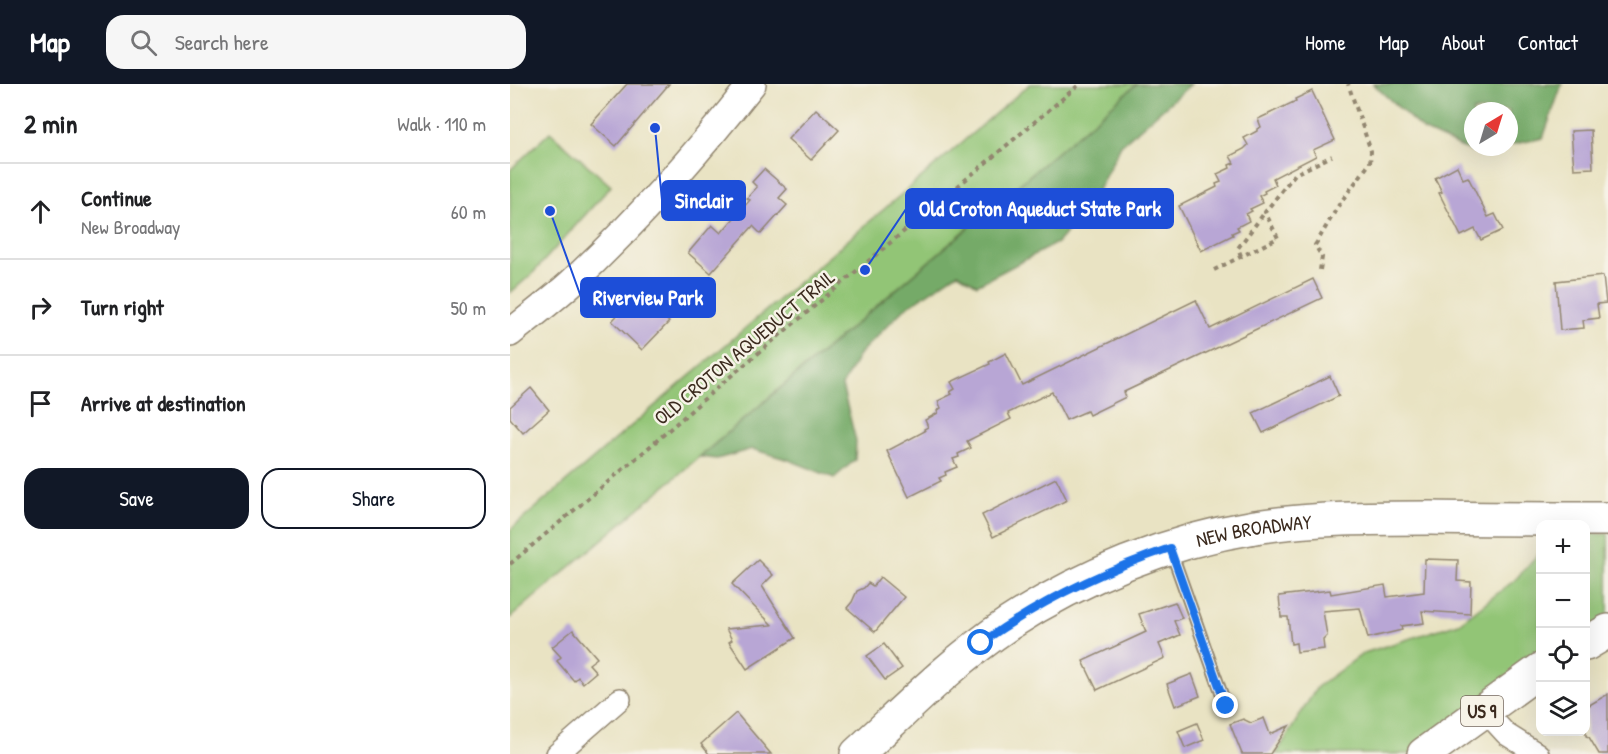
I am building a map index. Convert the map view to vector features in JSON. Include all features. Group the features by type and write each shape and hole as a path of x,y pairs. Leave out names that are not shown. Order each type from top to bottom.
{"main road":[{"name":"NEW BROADWAY","path":"857,754 941,676 1006,625 1085,581 1170,548 1255,527 1313,520 1368,518 1608,519"},
{"path":"1590,642 1608,631"},
{"name":"US 9","path":"1424,754 1536,673"}],"street":[{"path":"510,333 569,285 620,236 686,165 752,84"},
{"path":"557,754 620,699"},
{"path":"1484,710 1506,734 1538,754"}],"lane":[{"path":"1170,548 1226,706"}],"path":[{"name":"OLD CROTON AQUEDUCT TRAIL","path":"510,564 1080,84"},
{"path":"1320,270 1322,257 1315,245 1341,203 1370,163 1371,151 1348,84"},
{"path":"1241,256 1238,248 1295,174 1332,156"},
{"path":"1214,270 1278,238 1265,212"}],"green space":[{"path":"1030,84 1137,84 510,618 510,530"},
{"path":"1137,84 1191,84 1121,145 1090,206 1057,243 977,285 958,273 904,309 860,353 842,386 856,441 855,460 834,478 789,460 752,449 717,459 700,457"},
{"path":"1373,84 1562,84 1543,138 1518,143 1518,102 1464,102 1464,148 1423,130"},
{"path":"550,132 611,186 533,273 510,293 510,170"},
{"path":"1590,534 1608,534 1608,618 1590,629"},
{"path":"1536,556 1536,663 1415,754 1276,754 1317,687 1364,653 1459,623 1515,580"}],"building":[{"path":"627,84 669,84 616,146 591,124"},
{"path":"1312,91 1335,140 1313,150 1316,156 1273,178 1276,185 1259,196 1263,203 1250,209 1252,211 1246,214 1249,221 1237,227 1239,230 1232,233 1233,235 1201,251 1179,206 1217,187 1216,184 1221,182 1217,174 1230,168 1229,165 1234,163 1230,156 1248,145 1244,138 1261,127 1258,119"},
{"path":"816,109 839,130 811,160 788,139"},
{"path":"1591,130 1593,168 1574,169 1571,131"},
{"path":"1457,166 1463,179 1468,177 1488,217 1495,214 1503,230 1481,240 1475,229 1461,236 1439,193 1442,192 1435,178"},
{"path":"764,169 787,189 779,198 787,205 761,234 753,226 711,273 688,253 712,225 721,233 750,200 747,198 757,187 752,182"},
{"path":"1603,276 1606,303 1597,304 1599,318 1583,320 1584,328 1560,330 1556,281"},
{"path":"1313,279 1322,298 1124,392 1126,397 1089,415 1087,411 1066,420 1052,392 1008,413 1011,419 967,441 971,448 953,459 957,467 945,472 946,475 939,478 941,481 909,497 887,451 925,431 924,429 928,427 925,420 938,413 937,411 941,408 938,401 952,394 950,392 955,389 951,382 990,364 989,362 1006,353 1022,385 1196,300 1210,329"},
{"path":"638,293 669,322 642,350 612,321"},
{"path":"1330,376 1339,396 1263,433 1253,413"},
{"path":"531,388 549,410 523,433 510,418 510,407"},
{"path":"1056,478 1067,500 993,537 982,515"},
{"path":"1425,559 1458,560 1457,581 1471,582 1470,614 1422,611 1424,623 1401,626 1402,630 1368,638 1360,608 1323,611 1327,636 1323,640 1324,649 1297,652 1296,643 1291,644 1288,617 1281,617 1279,596 1330,590 1331,594 1385,585 1387,597 1424,592"},
{"path":"758,560 773,575 762,586 795,638 747,669 729,642 732,640 726,629 772,625 732,584"},
{"path":"880,577 904,597 875,632 847,608 857,591 868,583 873,586"},
{"path":"1175,602 1182,618 1174,621 1180,635 1159,644 1165,658 1097,690 1083,661 1146,632 1139,614"},
{"path":"573,630 597,658 589,664 596,672 583,683 578,677 574,681 557,661 561,657 552,647"},
{"path":"884,644 902,668 885,680 867,656"},
{"path":"1192,674 1200,696 1175,706 1167,684"},
{"path":"1608,694 1608,754 1599,754 1589,737 1586,736 1590,736 1590,705"},
{"path":"736,713 771,754 709,754 701,744"},
{"path":"1264,718 1270,734 1289,726 1270,754 1242,754 1230,724 1243,719 1251,723"},
{"path":"1197,723 1204,740 1185,748 1178,731"}],"place":[{"name":"Sinclair","path":"655,128"},
{"name":"Riverview Park","path":"550,211"},
{"name":"Old Croton Aqueduct State Park","path":"865,270"}],"route":[{"path":"981,643 1006,625 1059,594 1112,569 1170,548 1226,706"}]}
